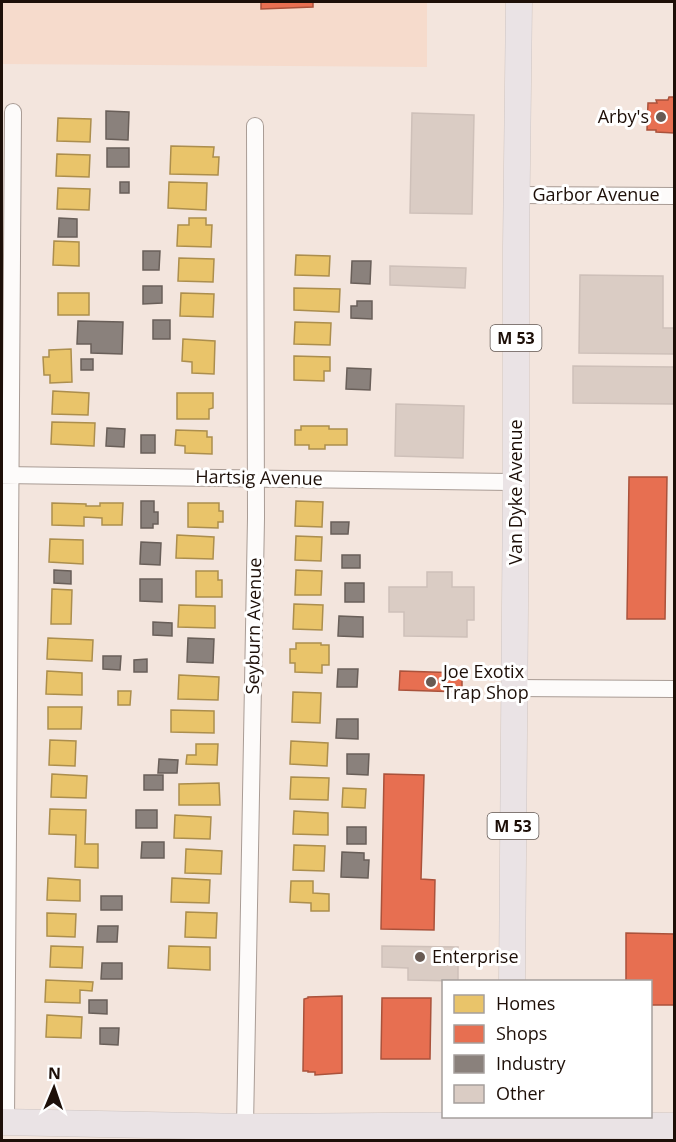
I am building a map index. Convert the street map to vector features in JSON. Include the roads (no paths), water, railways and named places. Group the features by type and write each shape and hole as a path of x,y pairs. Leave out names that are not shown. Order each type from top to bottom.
{"main road":[{"name":"Van Dyke Avenue","path":"512,980 519,2"},
{"path":"4,1121 119,1132 209,1133 244,1127 675,1126"}],"street":[{"path":"4,1121 6,475 13,112"},
{"name":"Seyburn Avenue","path":"244,1127 256,518 255,126"},
{"name":"Garbor Avenue","path":"517,195 675,196"},
{"name":"Hartsig Avenue","path":"6,475 516,482"},
{"path":"514,688 675,689"}],"place":[{"name":"Arby's","path":"661,117"},
{"name":"Joe Exotix Trap Shop","path":"431,682"},
{"name":"Enterprise","path":"420,957"}]}
